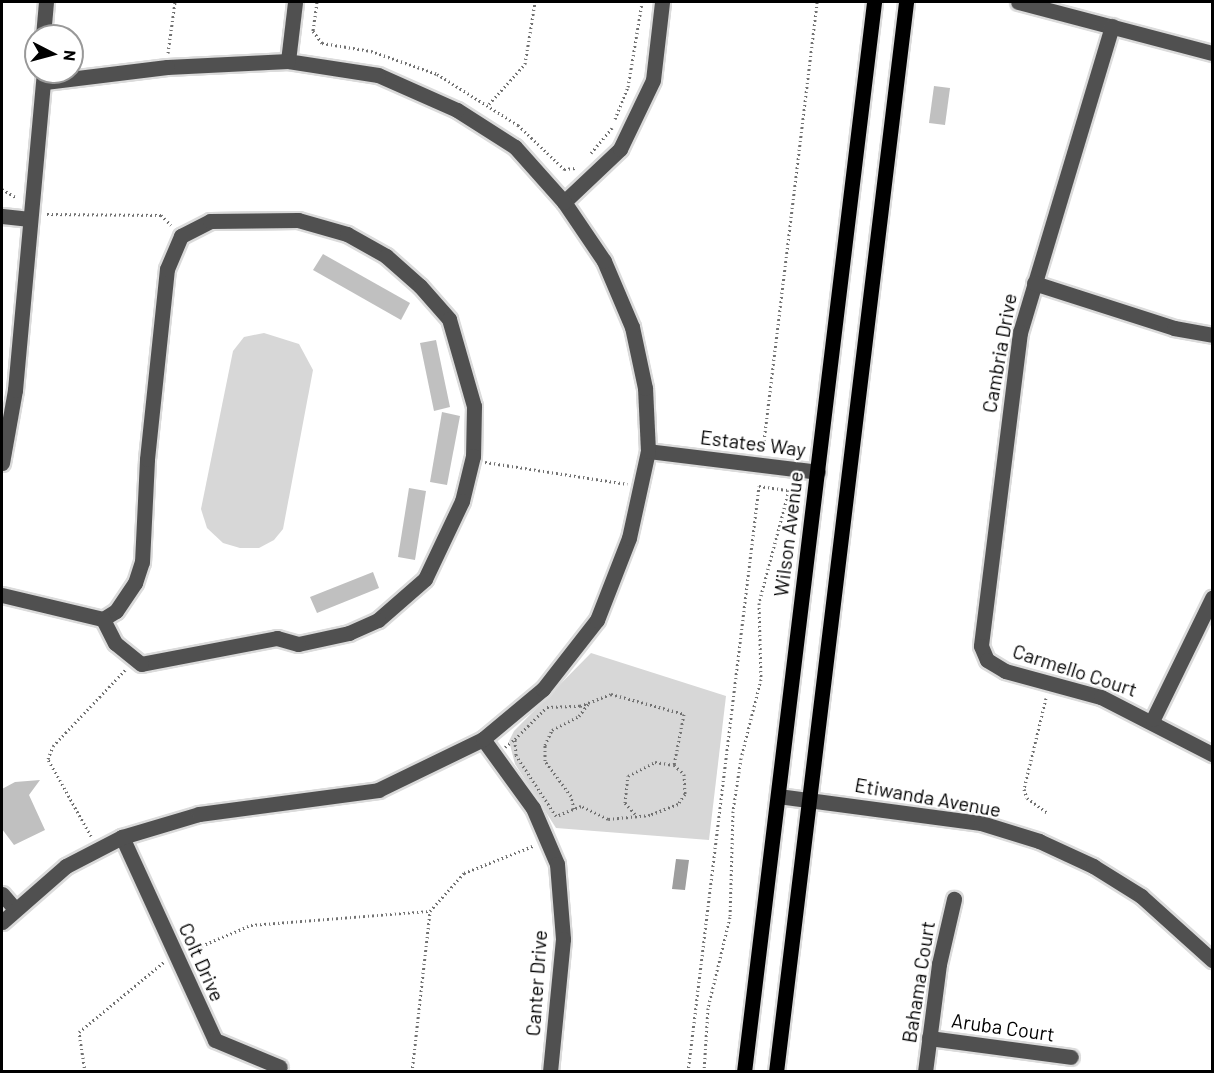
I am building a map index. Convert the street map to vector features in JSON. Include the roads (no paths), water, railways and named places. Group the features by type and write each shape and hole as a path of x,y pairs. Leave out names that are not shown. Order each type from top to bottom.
{"main road":[{"name":"Wilson Avenue","path":"744,1071 874,2"},
{"path":"776,1071 906,2"}],"street":[{"path":"45,24 46,2"},
{"path":"288,61 295,2"},
{"path":"564,202 621,149 653,80 662,2"},
{"path":"1018,2 1212,53"},
{"name":"Cambria Drive","path":"987,660 980,635 1020,332 1112,26"},
{"path":"2,922 14,908 66,867 122,837 199,814 378,790 483,739 543,689 597,620 629,538 648,451 645,388 632,327 604,261 564,202 515,147 457,110 378,75 288,61 84,74"},
{"path":"2,463 15,390 44,84"},
{"path":"2,216 30,216"},
{"path":"2,595 103,619 116,610 135,584 142,561 147,459 167,269 181,236 210,221 298,220 347,234 386,256 449,319 474,406 472,460 462,501 425,579 378,620 350,633 298,644 277,638 141,664 115,643 103,619"},
{"path":"1034,283 1174,328 1212,335"},
{"name":"Estates Way","path":"648,451 818,472"},
{"path":"1153,719 1212,598"},
{"name":"Carmello Court","path":"987,660 1024,677 1051,680 1153,719 1212,754"},
{"name":"Canter Drive","path":"483,739 532,808 557,864 563,939 549,1071"},
{"name":"Etiwanda Avenue","path":"778,796 981,823 1039,841 1141,896 1212,960"},
{"name":"Colt Drive","path":"122,837 215,1040 280,1067"},
{"path":"2,894 14,908"},
{"name":"Bahama Court","path":"925,1071 954,899"},
{"name":"Aruba Court","path":"929,1038 1071,1057"}]}
